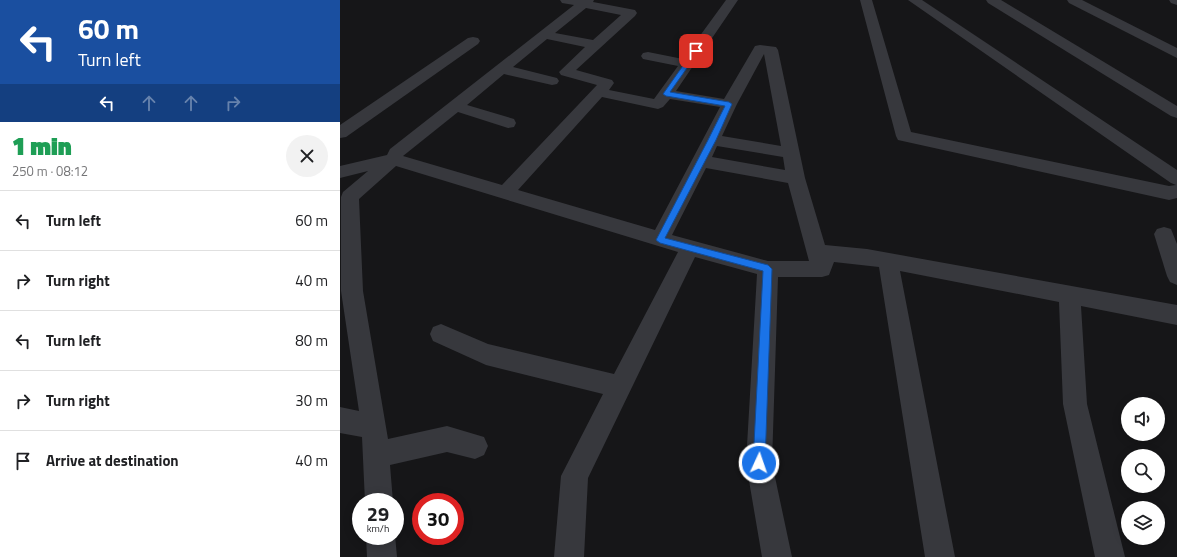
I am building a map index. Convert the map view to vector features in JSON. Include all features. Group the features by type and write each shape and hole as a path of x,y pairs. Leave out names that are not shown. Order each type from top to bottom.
{"street":[{"path":"505,193 607,83 566,72 631,13 585,2 566,0"},
{"path":"598,92 658,104 732,0"},
{"path":"866,0 904,136 1169,193 1177,191"},
{"path":"914,0 1177,179"},
{"path":"992,0 1177,113"},
{"path":"1073,0 1177,54"},
{"path":"378,493 374,427 347,302 352,291 345,191 393,159 396,153 585,2"},
{"path":"1087,8 1104,2"},
{"path":"545,34 596,45"},
{"path":"340,133 473,41"},
{"path":"648,56 687,64"},
{"path":"501,69 552,81"},
{"path":"660,240 729,104 760,80 791,152 796,178 822,269"},
{"path":"666,94 729,104"},
{"path":"455,106 508,123"},
{"path":"712,140 791,152"},
{"path":"340,172 393,159 660,240 768,269 822,269"},
{"path":"701,161 796,178"},
{"path":"1164,234 1177,276"},
{"path":"570,557 575,476 690,248"},
{"path":"822,269 825,254 868,257 1177,316"},
{"path":"888,261 940,557"},
{"path":"768,269 759,463 777,557"},
{"path":"1069,295 1075,404 1110,557"},
{"path":"441,334 486,354 620,387"},
{"path":"340,420 374,427"},
{"path":"376,455 447,439 475,446"},
{"path":"381,545 382,557"}],"route":[{"path":"696,51 666,94 729,104 660,240 768,269 759,463"}]}
